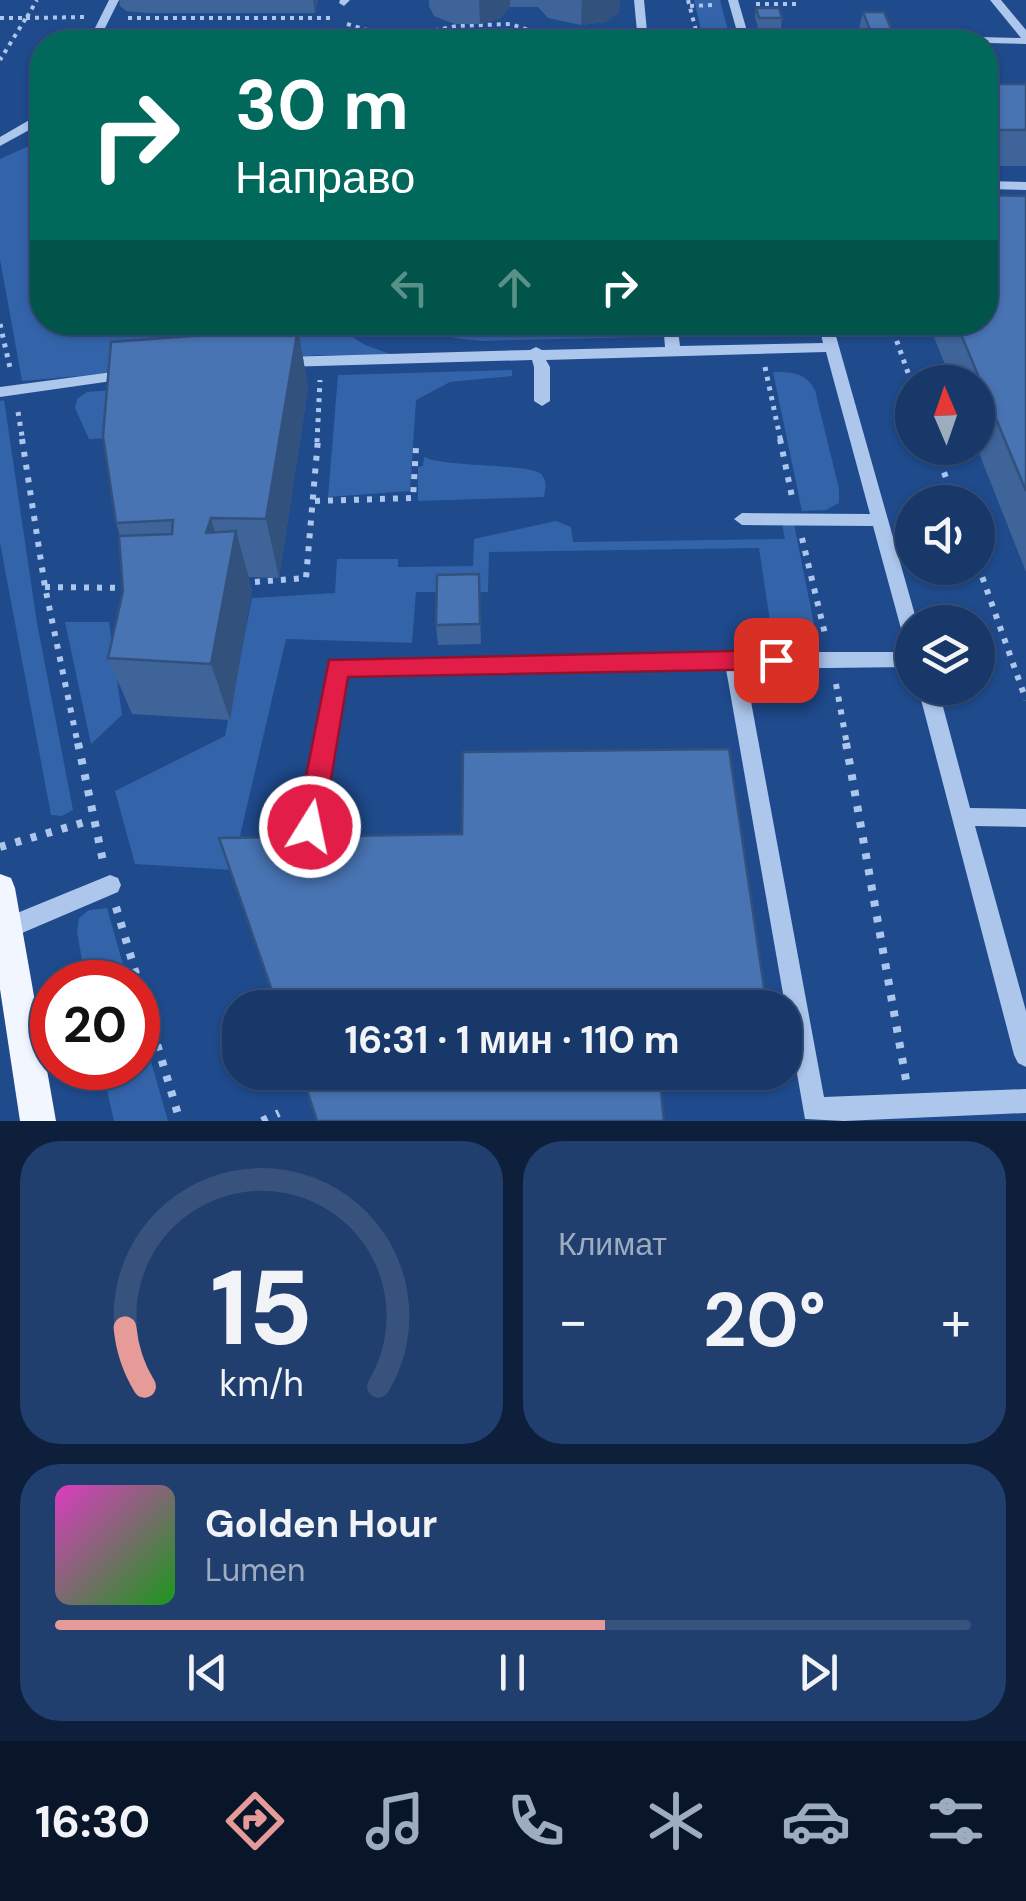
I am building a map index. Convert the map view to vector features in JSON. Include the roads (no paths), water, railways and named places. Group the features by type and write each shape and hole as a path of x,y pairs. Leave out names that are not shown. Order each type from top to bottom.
{"main road":[{"path":"0,888 38,1121"}],"street":[{"path":"99,30 114,0"},
{"path":"639,0 642,30"},
{"path":"733,0 742,30"},
{"path":"995,0 1026,39"},
{"path":"998,39 1026,39"},
{"path":"0,142 30,125"},
{"path":"998,186 1026,186"},
{"path":"671,335 672,349"},
{"path":"828,335 903,605"},
{"path":"261,364 536,352 832,348"},
{"path":"536,352 542,367 542,401"},
{"path":"0,392 144,374"},
{"path":"742,519 880,520"},
{"path":"310,827 337,667 895,659"},
{"path":"734,660 814,1110 1026,1101"},
{"path":"933,705 1026,1055"},
{"path":"965,817 1026,818"},
{"path":"8,928 110,885"}]}
